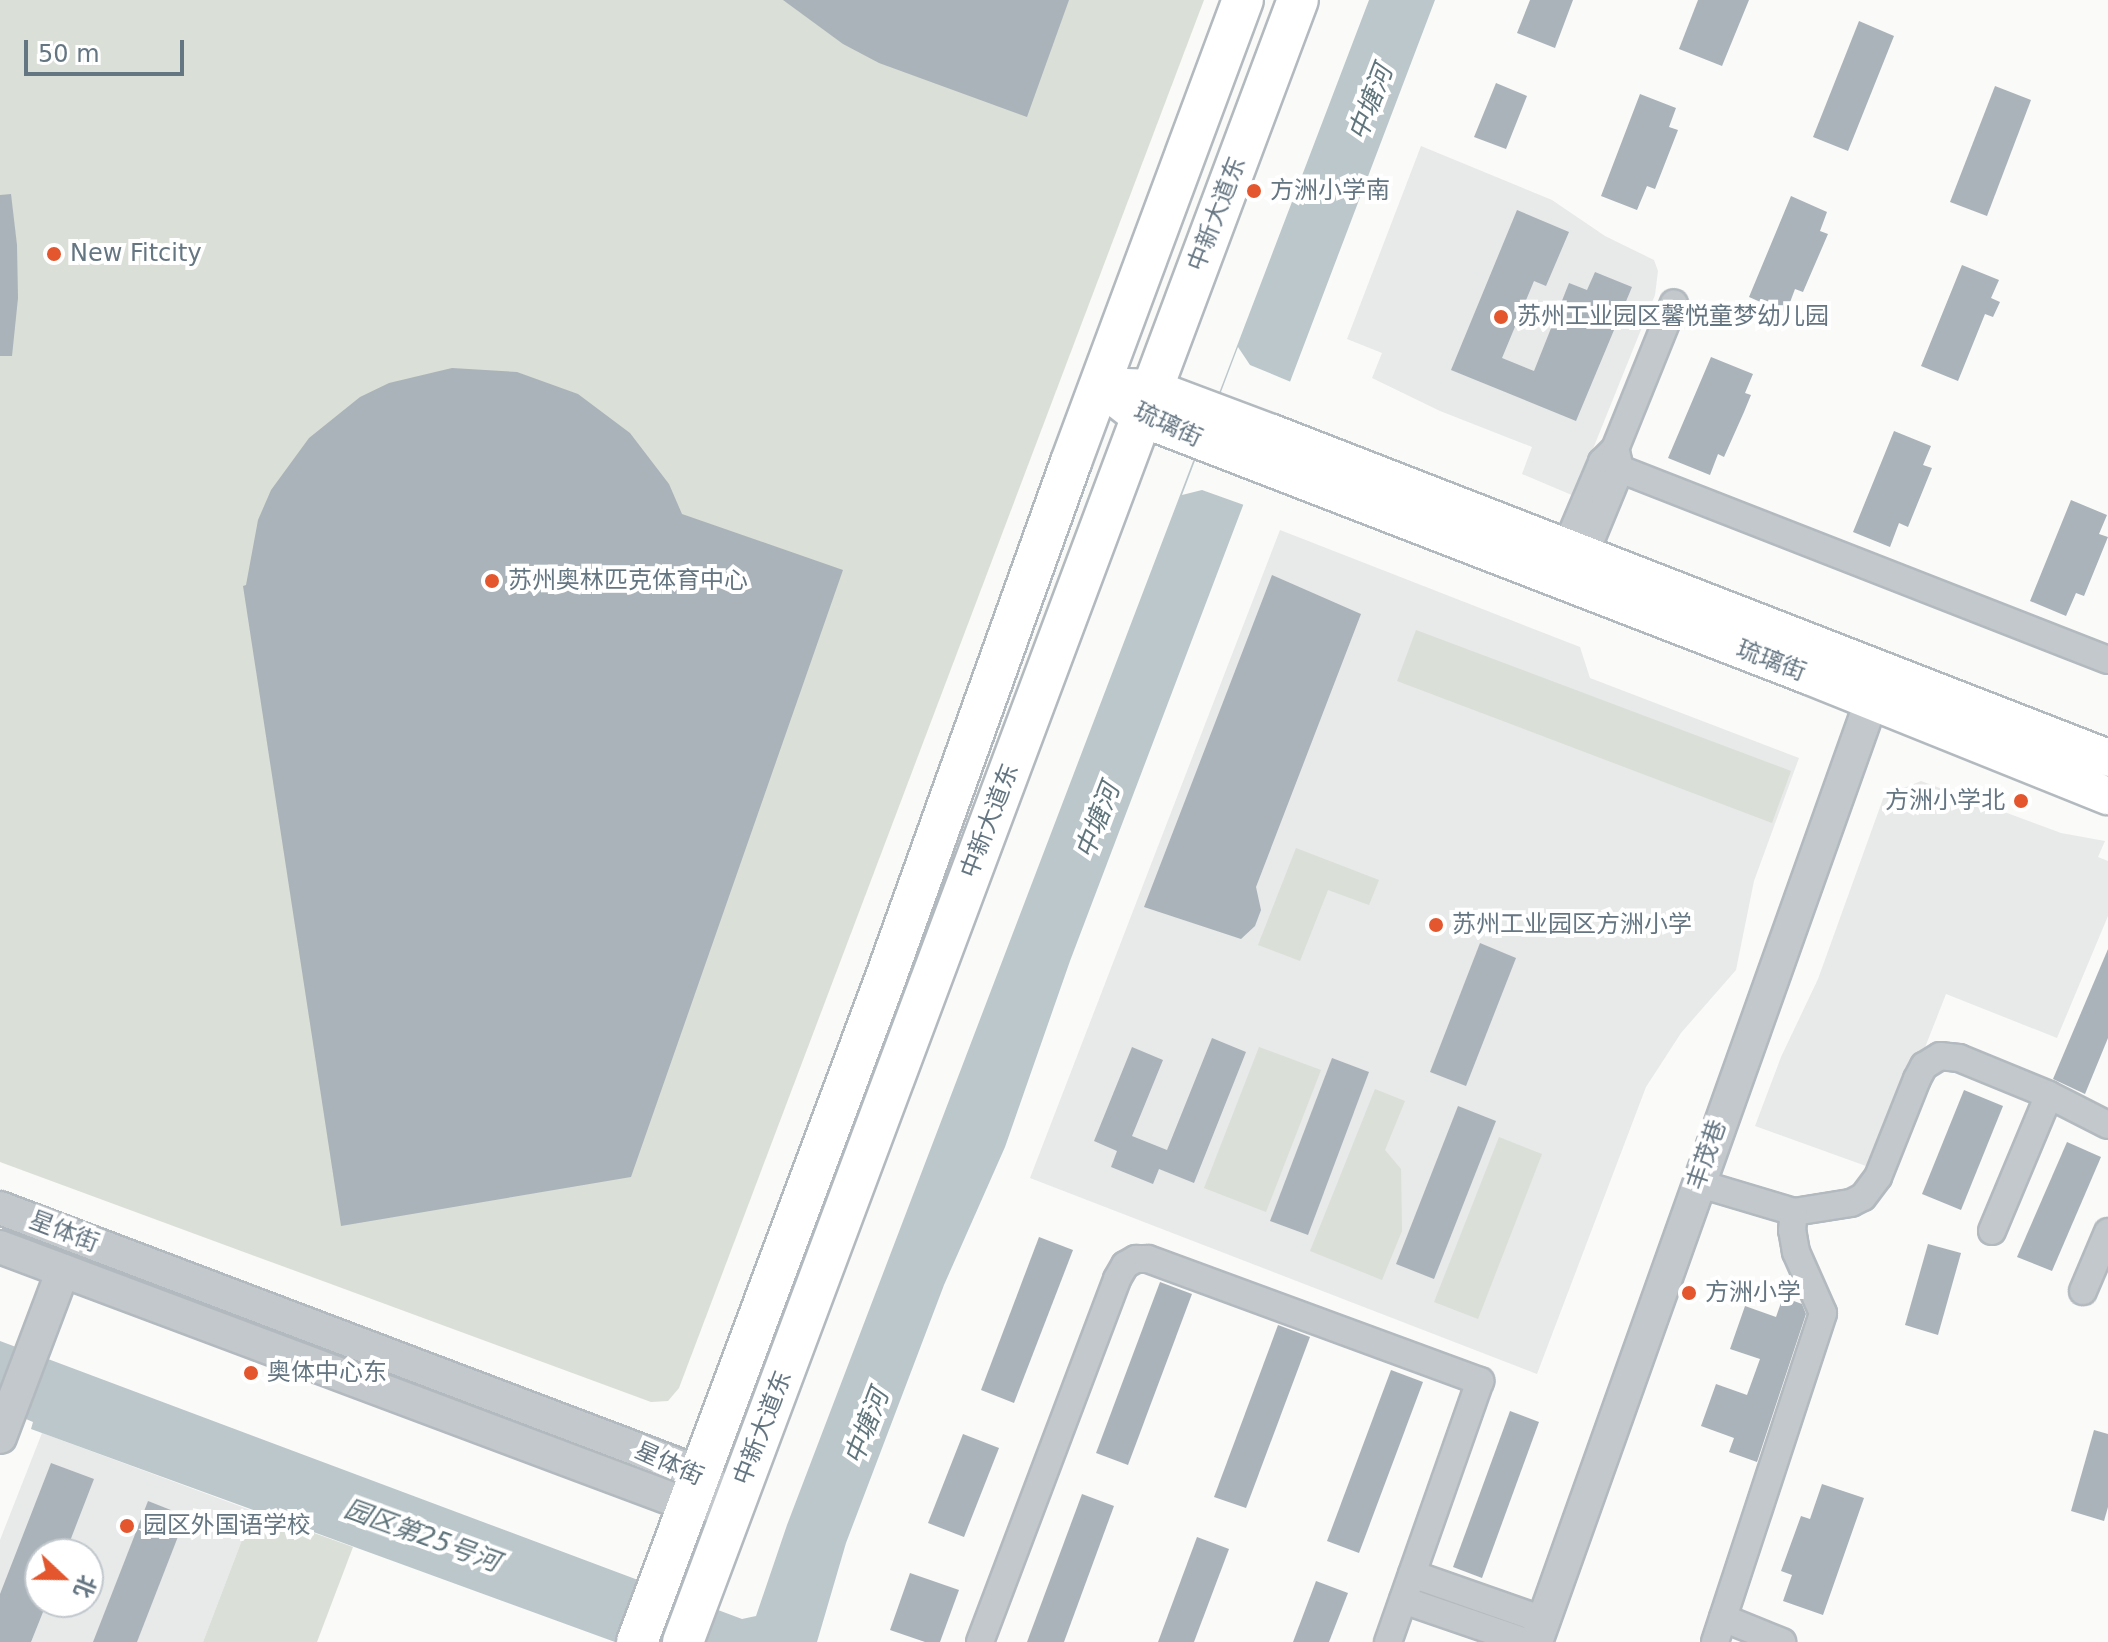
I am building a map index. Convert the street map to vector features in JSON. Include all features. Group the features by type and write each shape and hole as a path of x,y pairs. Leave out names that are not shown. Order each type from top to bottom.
{"main road":[{"name":"中新大道东","path":"637,1642 886,977 1243,0"},
{"name":"中新大道东","path":"683,1642 1298,0"},
{"name":"琉璃街","path":"1100,386 1877,685 2108,758"},
{"name":"琉璃街","path":"1266,448 1575,550 1877,685 2108,796"}],"street":[{"path":"1575,550 1674,303"},
{"path":"1612,460 2108,660"},
{"name":"丰茂巷","path":"1535,1635 1877,685"},
{"path":"1694,1191 1799,1218 1851,1203 1871,1190 1917,1079 1931,1060 1949,1055 2049,1095 2108,1125"},
{"path":"1992,1231 2049,1095"},
{"name":"星体街","path":"0,1208 694,1489"},
{"path":"1782,1642 1719,1630 1823,1313 1796,1252 1799,1218"},
{"path":"2083,1291 2108,1232"},
{"name":"星体街","path":"0,1247 735,1504"},
{"path":"980,1642 1117,1279 1125,1265 1136,1259 1158,1260 1480,1381 1388,1642"},
{"path":"4,1426 63,1270"},
{"path":"1412,1574 1535,1635"},
{"path":"1403,1600 1535,1635"}],"shaded area":[{"name":"苏州奥林匹克体育中心","path":"0,0 1204,0 679,1388 668,1401 651,1402 0,1162"},
{"name":"苏州工业园区馨悦童梦幼儿园","path":"1421,146 1552,200 1605,236 1654,260 1658,271 1655,295 1574,496 1522,474 1532,447 1440,411 1372,378 1382,353 1347,339"},
{"name":"苏州工业园区方洲小学","path":"1280,530 1580,647 1590,678 1799,758 1754,881 1736,970 1681,1033 1646,1087 1537,1374 1030,1178"},
{"path":"1416,630 1791,771 1772,823 1397,681"},
{"path":"1921,781 2061,833 2105,841 2098,857 2108,861 2108,916 2057,1038 1946,994 1877,1170 1755,1126 1781,1057 1818,979 1884,796"},
{"path":"1296,848 1379,880 1369,905 1328,890 1300,961 1258,945"},
{"path":"1259,1047 1321,1070 1266,1212 1204,1188"},
{"path":"1375,1089 1405,1101 1385,1150 1401,1169 1402,1231 1382,1280 1310,1251"},
{"path":"1499,1137 1542,1154 1478,1319 1434,1302"},
{"name":"园区外国语学校","path":"42,1433 253,1511 203,1642 0,1642 0,1540"},
{"path":"253,1511 353,1547 317,1642 203,1642"}],"water":[{"path":"1369,0 1435,0 1070,961 1005,1147 944,1285 846,1543 817,1642 615,1642 31,1429 33,1422 0,1408 0,1341 742,1619 756,1616 787,1525"}],"pier":[{"path":"1238,347 1250,365 1291,382 1260,464 1244,505 1202,490 1182,495"}],"building":[{"path":"783,0 1069,0 1027,117 879,63 843,44"},
{"path":"1530,0 1573,0 1555,48 1517,33"},
{"path":"1698,0 1749,0 1722,66 1679,49"},
{"path":"1859,21 1894,36 1848,151 1813,137"},
{"path":"1496,83 1527,96 1506,149 1474,137"},
{"path":"1995,86 2031,100 1987,216 1950,202"},
{"path":"1640,94 1676,108 1669,127 1678,130 1655,189 1647,186 1637,210 1601,196"},
{"path":"11,194 17,245 18,298 12,356 0,356 0,195"},
{"path":"1791,196 1827,212 1820,231 1828,234 1803,292 1795,289 1786,313 1749,297"},
{"path":"1517,210 1569,232 1546,286 1534,281 1502,358 1534,371 1569,283 1587,290 1595,272 1632,287 1576,421 1451,370"},
{"path":"1962,265 1999,280 1991,298 2000,302 1993,317 1985,314 1958,381 1921,366"},
{"path":"1711,357 1753,374 1745,393 1751,395 1744,412 1724,457 1718,454 1710,475 1668,458"},
{"path":"452,368 517,372 578,394 630,433 669,484 682,514 843,570 631,1177 341,1226 243,586 246,585 258,520 271,490 309,438 360,397 389,383"},
{"path":"1894,431 1931,446 1923,465 1932,468 1908,527 1899,523 1890,547 1853,532"},
{"path":"2071,500 2107,515 2099,534 2108,537 2084,596 2076,593 2066,616 2030,601"},
{"path":"1272,575 1361,614 1256,887 1261,910 1255,926 1241,939 1144,907"},
{"path":"1480,943 1516,958 1466,1086 1430,1072"},
{"path":"2108,949 2108,1038 2085,1094 2053,1079"},
{"path":"1212,1038 1246,1052 1194,1183 1159,1169 1153,1184 1111,1167 1117,1151 1094,1141 1132,1047 1163,1060 1132,1136 1167,1150"},
{"path":"1332,1058 1369,1072 1308,1235 1270,1221"},
{"path":"1964,1090 2003,1106 1961,1210 1922,1194"},
{"path":"1458,1106 1496,1121 1434,1279 1396,1264"},
{"path":"2067,1142 2101,1157 2052,1271 2017,1257"},
{"path":"1039,1237 1073,1250 1014,1403 981,1390"},
{"path":"1928,1244 1961,1253 1938,1335 1905,1325"},
{"path":"1160,1282 1192,1294 1128,1465 1096,1453"},
{"path":"1783,1297 1802,1304 1806,1314 1757,1462 1729,1452 1734,1438 1701,1426 1716,1384 1747,1395 1760,1359 1730,1349 1745,1306 1776,1317"},
{"path":"1278,1325 1310,1337 1246,1508 1214,1497"},
{"path":"1391,1370 1423,1382 1359,1553 1327,1541"},
{"path":"1510,1411 1539,1422 1482,1578 1453,1567"},
{"path":"2094,1430 2108,1434 2108,1507 2104,1521 2071,1511"},
{"path":"963,1434 999,1448 964,1537 928,1523"},
{"path":"51,1463 94,1479 71,1538 24,1538 24,1618 41,1618 31,1642 0,1642 0,1594"},
{"path":"1822,1484 1864,1498 1823,1615 1783,1601 1792,1575 1781,1571 1801,1516 1810,1519"},
{"path":"1082,1494 1114,1506 1064,1642 1027,1642"},
{"path":"148,1501 186,1516 137,1642 93,1642"},
{"path":"1197,1537 1229,1549 1194,1642 1158,1642"},
{"path":"910,1573 959,1590 940,1642 925,1642 890,1630"},
{"path":"1316,1581 1348,1593 1329,1642 1293,1642"}],"place":[{"name":"方洲小学南","path":"1254,191"},
{"name":"New Fitcity","path":"54,254"},
{"name":"苏州工业园区馨悦童梦幼儿园","path":"1501,317"},
{"name":"苏州奥林匹克体育中心","path":"492,581"},
{"name":"方洲小学北","path":"2021,801"},
{"name":"苏州工业园区方洲小学","path":"1436,925"},
{"name":"方洲小学","path":"1689,1293"},
{"name":"奥体中心东","path":"251,1373"},
{"name":"园区外国语学校","path":"127,1526"}],"water label":[{"name":"中塘河","path":"1371,103"},
{"name":"中塘河","path":"1098,821"},
{"name":"中塘河","path":"867,1427"},
{"name":"园区第25号河","path":"422,1536"}]}
